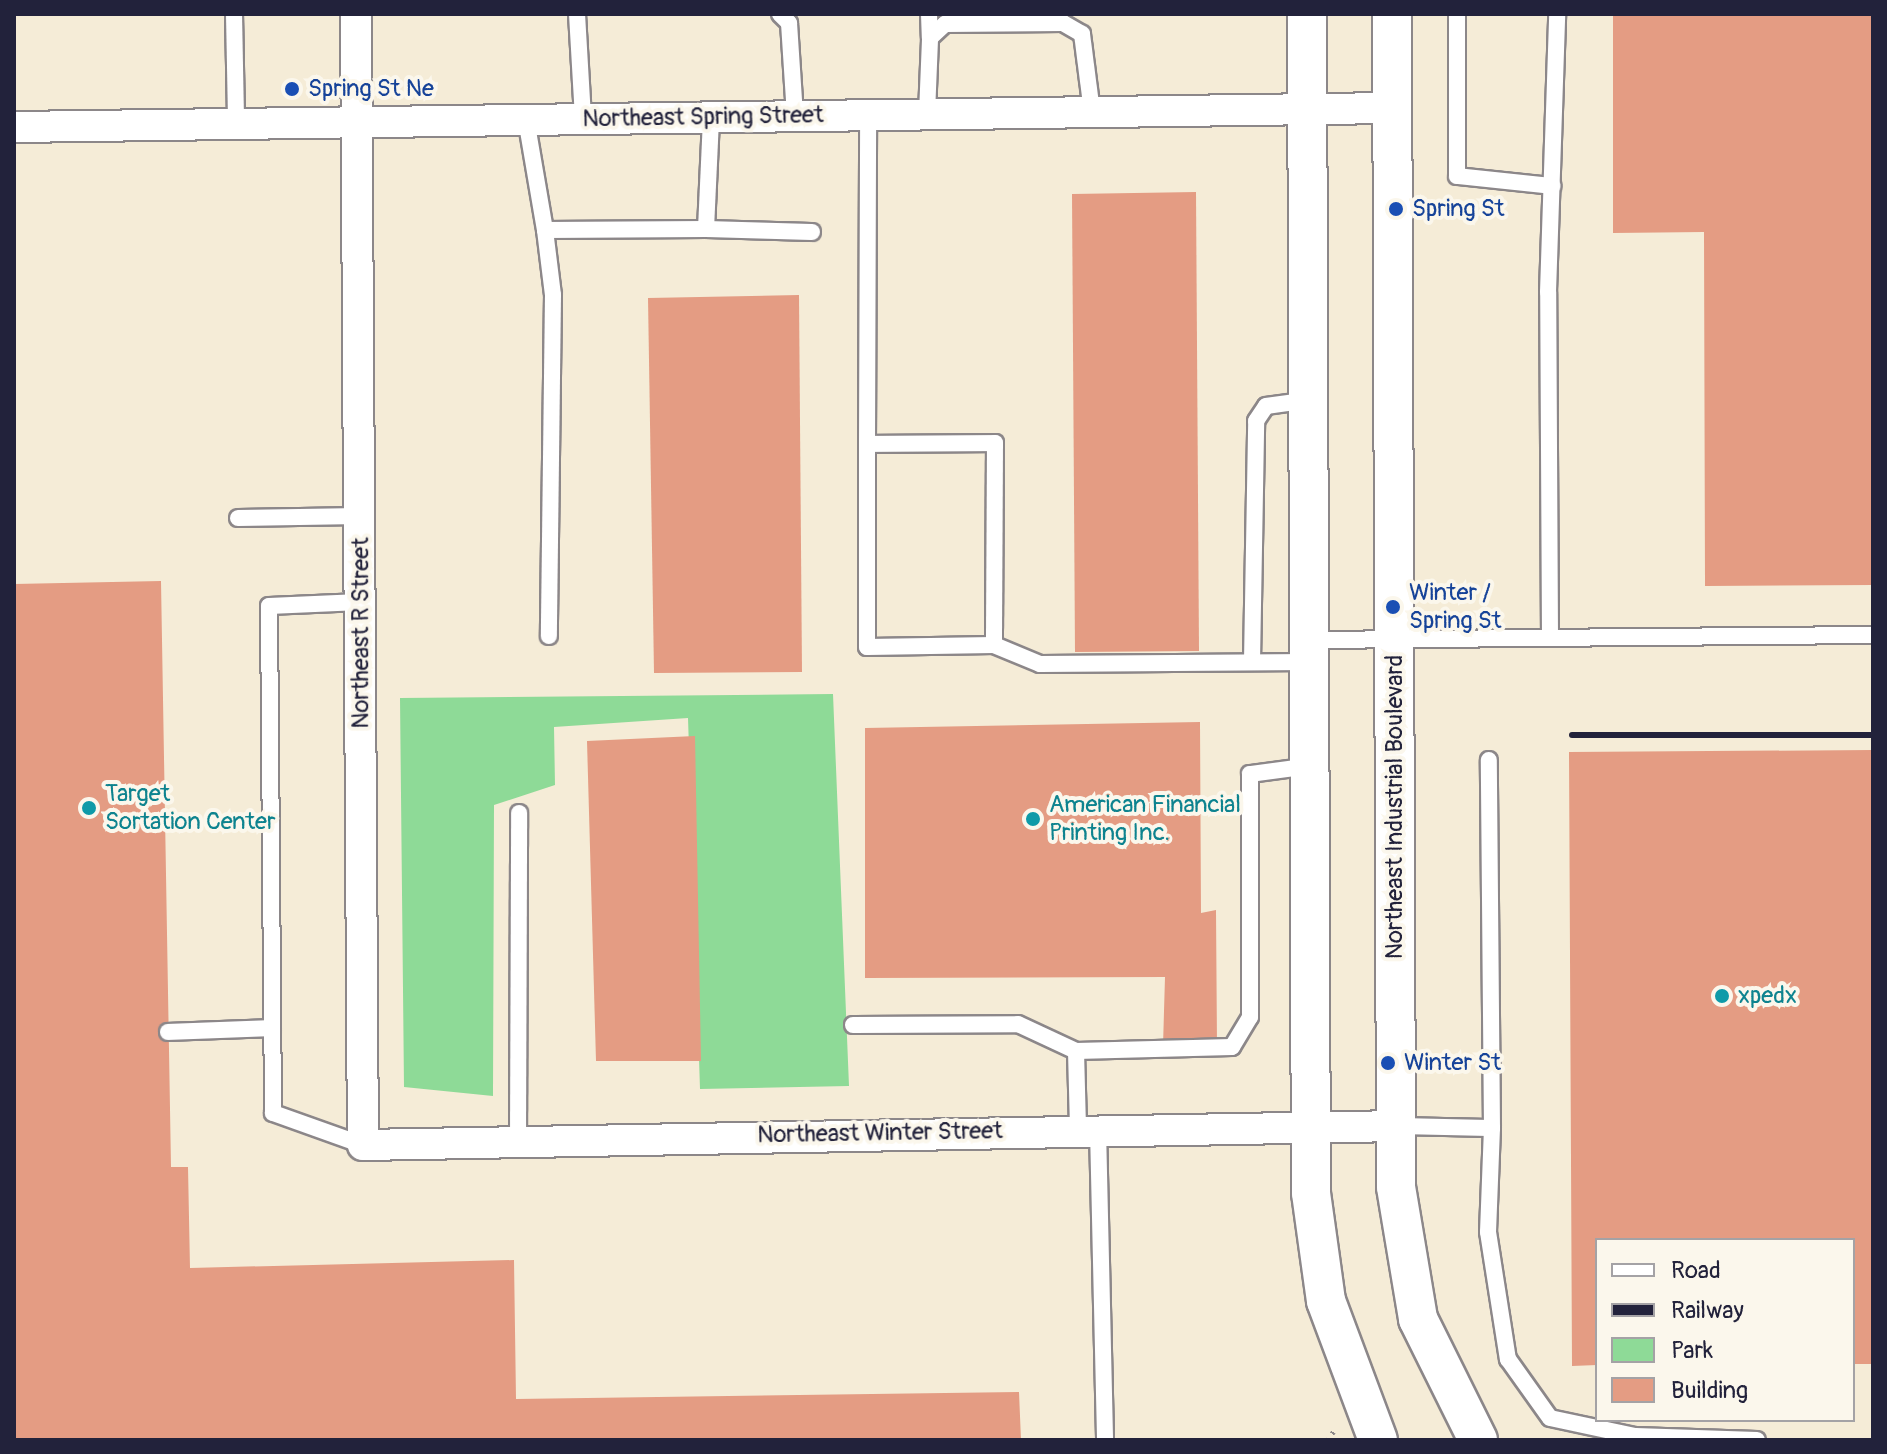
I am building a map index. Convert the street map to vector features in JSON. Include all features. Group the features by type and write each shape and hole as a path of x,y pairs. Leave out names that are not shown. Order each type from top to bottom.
{"street":[{"name":"Northeast R Street","path":"356,14 363,1145"},
{"path":"1307,14 1312,1124 1316,1258 1350,1379 1378,1440"},
{"name":"Northeast Industrial Boulevard","path":"1392,14 1396,1187 1408,1281 1430,1349 1478,1440"},
{"name":"Northeast Spring Street","path":"14,127 1393,108"},
{"name":"Northeast Winter Street","path":"363,1145 1312,1124 1397,1126"}],"lane":[{"path":"234,14 236,123"},
{"path":"577,14 583,118"},
{"path":"780,14 789,23 795,116"},
{"path":"927,114 929,14"},
{"path":"1457,14 1457,176 1552,186"},
{"path":"1550,638 1552,186 1557,14"},
{"path":"930,38 945,24 1063,23 1082,34 1092,112"},
{"path":"868,115 867,647 994,645 1040,664 1252,662 1394,639 1873,635"},
{"path":"706,229 711,117"},
{"path":"526,119 553,295 549,636"},
{"path":"545,230 812,232"},
{"path":"1252,662 1256,421 1266,406 1309,400"},
{"path":"867,444 995,443 994,645"},
{"path":"238,518 360,516"},
{"path":"360,602 269,606 273,1113 363,1145"},
{"path":"1489,760 1492,1128 1488,1232 1508,1359 1550,1418 1655,1438 1757,1440"},
{"path":"853,1025 1018,1024 1076,1051 1221,1051 1241,1040 1250,1017 1250,774 1310,766"},
{"path":"518,1142 519,813"},
{"path":"168,1032 272,1028"},
{"path":"1076,1051 1088,1129 1105,1440"},
{"path":"1397,1126 1492,1128"}],"green space":[{"path":"833,694 849,1086 700,1089 688,718 554,727 555,785 494,805 493,1096 404,1087 400,698"}],"building":[{"path":"1613,14 1873,14 1873,585 1705,586 1704,232 1613,233"},
{"path":"1196,192 1199,651 1075,652 1072,194"},
{"path":"799,295 802,672 654,673 648,298"},
{"path":"161,581 171,1167 188,1167 190,1268 514,1260 516,1399 1019,1392 1021,1440 14,1440 14,584"},
{"name":"American Financial Printing Inc.","path":"1200,722 1201,913 1216,910 1217,1045 1163,1046 1165,977 865,978 865,728"},
{"path":"695,736 701,1061 596,1061 587,741"},
{"name":"xpedx","path":"1873,750 1873,1364 1855,1364 1855,1238 1595,1238 1595,1365 1572,1366 1569,752"}],"railway":[{"path":"1572,735 1873,735"}],"place":[{"name":"Spring St Ne","path":"292,89"},
{"name":"Spring St","path":"1396,209"},
{"name":"Winter / Spring St","path":"1393,607"},
{"name":"Target Sortation Center","path":"89,808"},
{"name":"American Financial Printing Inc.","path":"1033,819"},
{"name":"xpedx","path":"1722,996"},
{"name":"Winter St","path":"1388,1063"}]}
